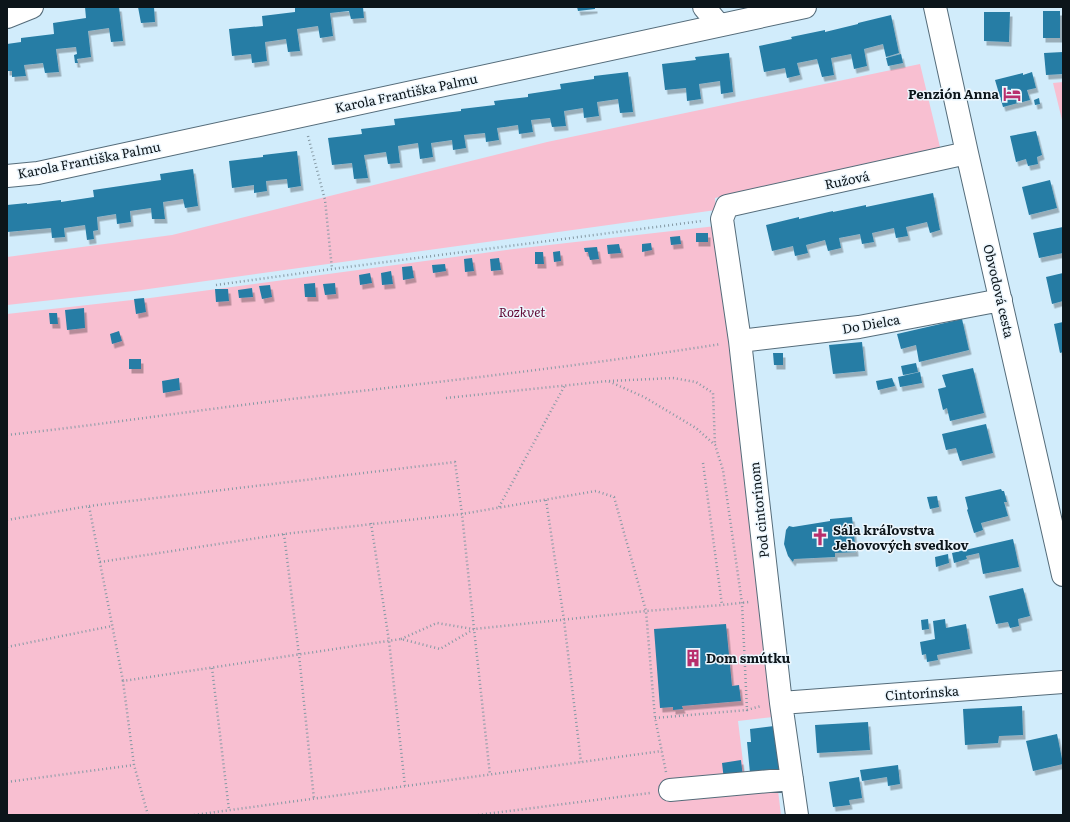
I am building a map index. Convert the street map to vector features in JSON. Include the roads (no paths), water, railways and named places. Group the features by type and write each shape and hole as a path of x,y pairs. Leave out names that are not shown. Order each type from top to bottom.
{"street":[{"path":"7,17 32,7"},
{"path":"704,7 719,25"},
{"name":"Karola Františka Palmu","path":"7,176 38,173 805,7"},
{"name":"Obvodová cesta","path":"935,7 1063,575"},
{"name":"Ružová","path":"725,212 967,153"},
{"name":"Pod cintorínom","path":"725,212 781,703 797,815"},
{"name":"Do Dielca","path":"740,341 859,327 1001,300"},
{"name":"Cintorínska","path":"781,703 1063,682"},
{"path":"670,790 792,779"}],"place":[{"name":"Penzión Anna","path":"1012,94"},
{"name":"Sála kráľovstva Jehovových svedkov","path":"820,537"},
{"name":"Dom smútku","path":"693,658"}],"park label":[{"name":"Rozkvet","path":"522,312"}]}
